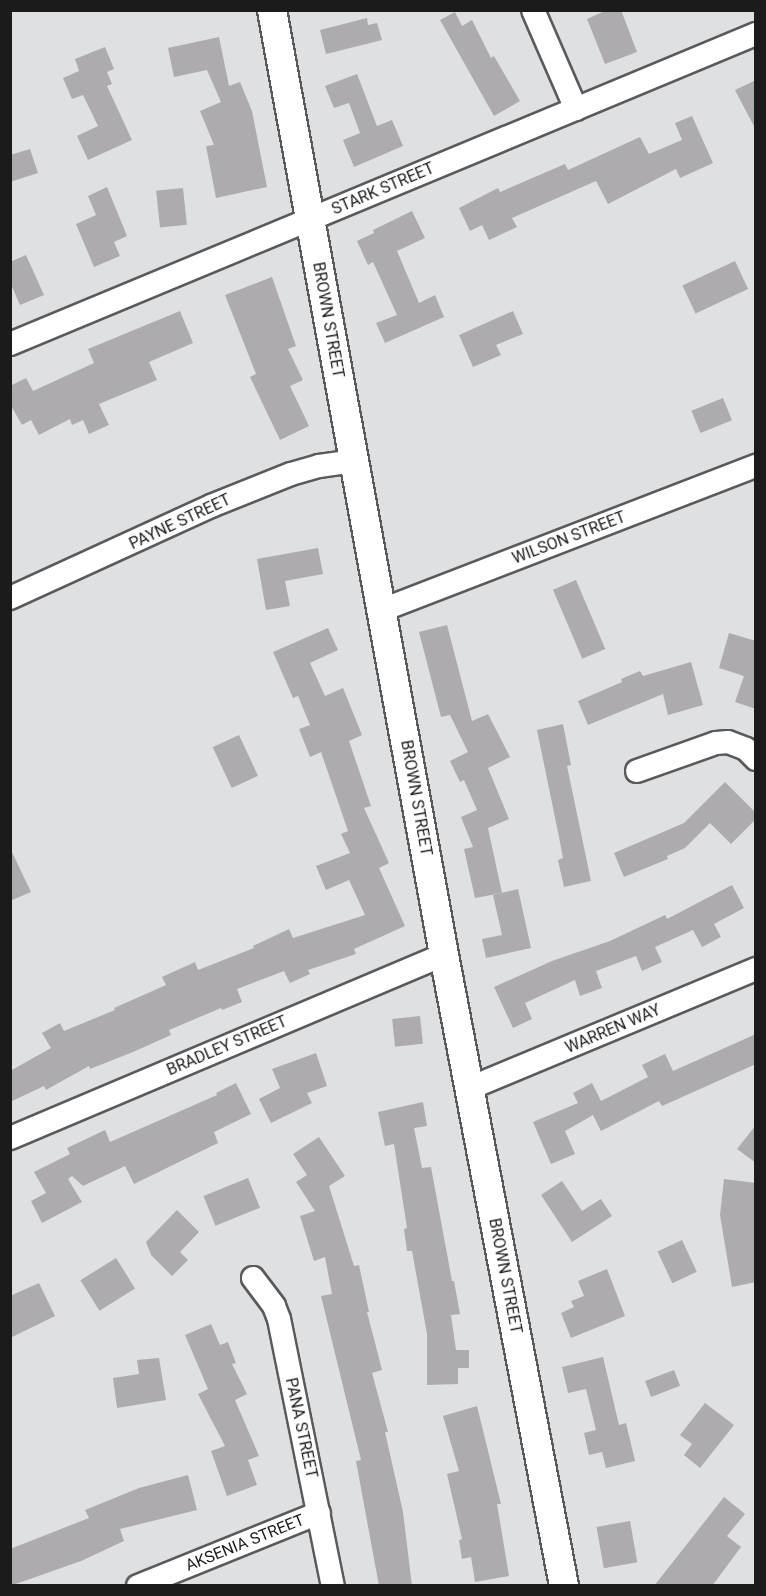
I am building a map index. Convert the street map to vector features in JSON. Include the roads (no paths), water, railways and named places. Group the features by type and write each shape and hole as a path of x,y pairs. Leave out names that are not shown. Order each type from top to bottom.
{"street":[{"name":"BROWN STREET","path":"272,10 444,955 564,1586"},
{"path":"533,10 576,109"},
{"name":"STARK STREET","path":"10,344 756,34"},
{"name":"PAYNE STREET","path":"10,598 120,550 211,506 291,474 319,466 354,461"},
{"name":"WILSON STREET","path":"382,610 756,466"},
{"path":"637,771 716,743 728,742 746,749 756,759"},
{"name":"BRADLEY STREET","path":"10,1138 444,955"},
{"name":"WARREN WAY","path":"470,1088 756,969"},
{"name":"PANA STREET","path":"252,1278 274,1306 279,1319 333,1586"},
{"name":"AKSENIA STREET","path":"138,1586 319,1513"}]}
